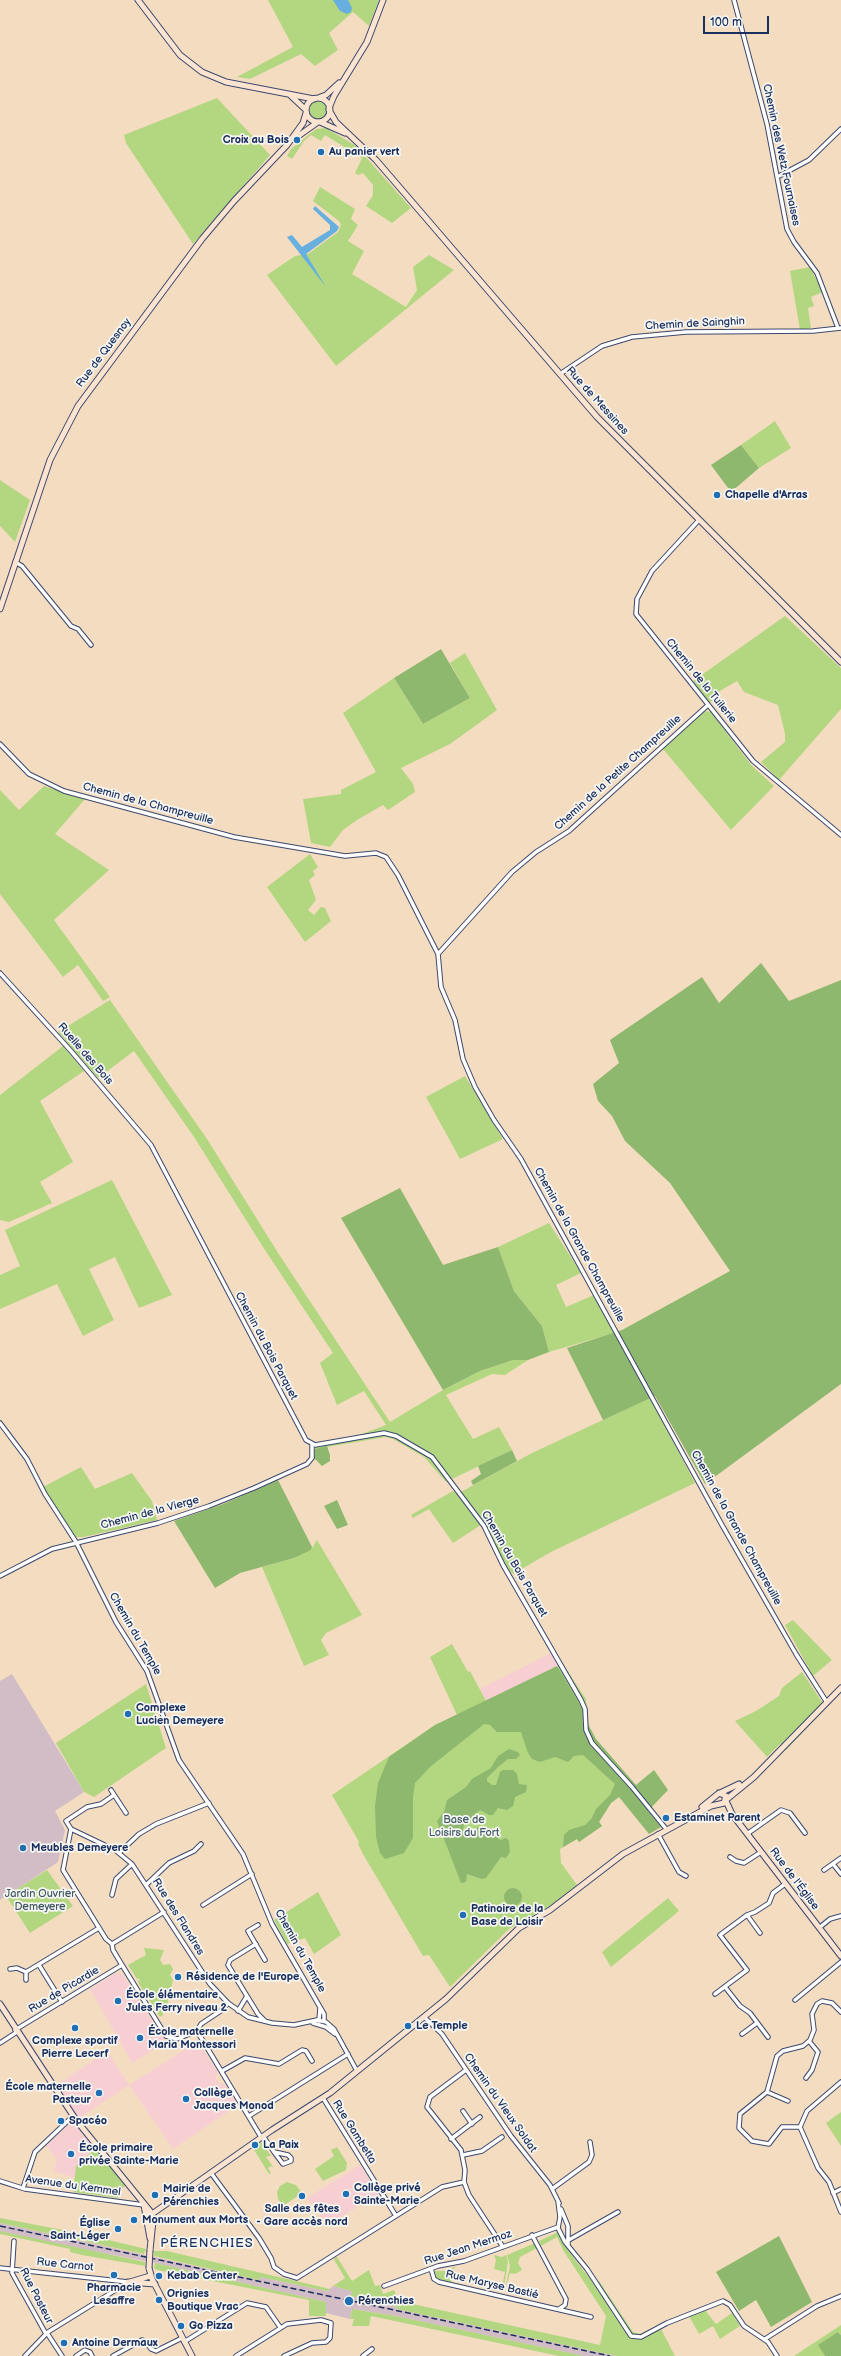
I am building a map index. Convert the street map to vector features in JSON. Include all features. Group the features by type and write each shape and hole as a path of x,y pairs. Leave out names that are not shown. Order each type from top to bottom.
{"main road":[{"path":"138,0 180,55 202,72 226,82 280,91 325,101 329,109"},
{"path":"280,91 295,98 310,119 319,122 327,117 334,96 367,42 383,0"},
{"path":"306,112 308,104 329,92 348,74"},
{"name":"Rue de Messines","path":"329,109 336,122 355,138 376,160 605,426 841,662"},
{"name":"Rue de Quesnoy","path":"0,609 53,452 78,406 202,239 234,201 287,145 303,123 306,112"},
{"name":"Rue de Messines","path":"319,122 355,138"},
{"name":"Rue de Quesnoy","path":"287,145 319,122"},
{"path":"685,1819 726,1800 760,1770 826,1701 841,1688"},
{"path":"146,2216 152,2214 262,2136 323,2098 453,1993 516,1930 550,1910 620,1856 685,1819 718,1795 735,1787 760,1770"},
{"path":"718,1795 724,1794 726,1800"},
{"path":"718,1795 716,1801 720,1804"},
{"name":"Rue de l'Église","path":"726,1800 732,1814"},
{"name":"Rue de l'Église","path":"720,1804 732,1814 841,1956"},
{"path":"0,2004 16,2031 73,2116 152,2214 153,2221 149,2268 150,2276 192,2356"},
{"path":"144,2205 151,2248"},
{"name":"Rue Carnot","path":"128,2282 150,2276"},
{"name":"Rue Carnot","path":"128,2282 146,2285 155,2284"}],"street":[{"name":"Chemin des Wetz Fournaises","path":"734,0 765,115 788,232 817,273 840,328"},
{"path":"778,176 809,160 841,129"},
{"name":"Chemin de Sainghin","path":"560,374 602,346 628,338 686,332 814,331 840,328"},
{"name":"Chemin de la Tuilerie","path":"699,520 652,571 637,599 635,610 637,616 756,764 841,835"},
{"path":"16,562 22,566 71,626 78,628 91,645"},
{"name":"Chemin de la Petite Champreuille","path":"438,954 512,872 536,852 569,831 708,705"},
{"name":"Chemin de la Champreuille","path":"0,744 29,774 59,789 225,835 307,850"},
{"name":"Chemin de la Grande Champreuille","path":"307,850 350,857 376,853 384,855 398,875 438,954 441,987 456,1020 463,1059 475,1087 494,1120 521,1159 733,1543 826,1701"},
{"name":"Ruelle des Bois","path":"0,973 70,1050 153,1148"},
{"name":"Chemin du Bois Parquet","path":"153,1148 306,1440 312,1445 384,1433 396,1436 432,1458 486,1530 503,1565 583,1703 586,1730 592,1743 632,1787 667,1830"},
{"name":"Chemin du Temple","path":"0,1423 28,1459 45,1494 76,1542 116,1622 151,1679 179,1760 234,1839 252,1874 272,1924 324,2014 324,2021 333,2027 357,2071"},
{"name":"Chemin de la Vierge","path":"0,1576 47,1551 76,1542 158,1523 209,1506 254,1488 307,1464 312,1458 312,1445"},
{"path":"111,1790 126,1813"},
{"path":"114,1795 100,1804 88,1806 66,1821 70,1829 62,1870 106,1939 112,1944 113,1950 167,2037 177,2039 197,2031 201,2024 222,2010 228,2003"},
{"path":"119,1853 136,1837 156,1824 209,1803"},
{"path":"747,1834 781,1810 790,1813 804,1833"},
{"name":"Rue des Flandres","path":"70,1829 119,1853 132,1864 147,1884 210,1984 238,2011 252,2019 288,2025 319,2022"},
{"path":"658,1834 679,1872 686,1876"},
{"path":"147,1884 169,1863 194,1851 201,1844"},
{"path":"730,1857 736,1861 744,1863 761,1852"},
{"path":"824,1870 841,1858"},
{"path":"112,1895 116,1879 132,1864"},
{"path":"834,1864 841,1874"},
{"path":"203,1905 252,1874"},
{"path":"716,1994 747,1970 720,1935 768,1902 773,1893 785,1884"},
{"path":"112,1944 164,1912"},
{"path":"747,1915 760,1933"},
{"path":"818,1928 830,1919 841,1916"},
{"path":"258,1925 248,1931 266,1960"},
{"path":"26,1972 99,1928"},
{"path":"256,1944 230,1960 228,1964 251,2003 266,2022"},
{"path":"795,2000 841,1962"},
{"path":"38,1964 62,2002"},
{"name":"Rue de Picardie","path":"0,2043 16,2031 122,1965"},
{"path":"10,1969 17,1968 26,1972"},
{"path":"26,1972 26,1980"},
{"path":"725,1987 739,2005 750,2013 768,2037"},
{"path":"238,2011 245,2003 247,1996"},
{"path":"800,2127 782,2127 770,2142 765,2144 752,2141 742,2133 738,2126 739,2116 767,2092 777,2056 809,2041 814,2030 812,2014 817,2004 822,2001 832,2003 841,2012"},
{"path":"245,2003 251,2003"},
{"name":"Chemin du Temple","path":"320,2007 319,2022 338,2036"},
{"name":"Chemin du Vieux Soldat","path":"424,2017 439,2031 511,2136 552,2189 566,2222 567,2241 569,2247"},
{"path":"319,2022 324,2021"},
{"path":"742,2034 757,2022"},
{"path":"197,2031 262,2136 274,2152 284,2164 291,2161 291,2158 288,2155 274,2152"},
{"path":"806,2078 812,2070 818,2052 809,2041"},
{"path":"222,2071 245,2058 279,2064 302,2050 306,2051 312,2061"},
{"path":"249,2116 348,2054"},
{"path":"466,2070 428,2101 429,2112 459,2147 462,2155 464,2182 470,2197 502,2247"},
{"path":"800,2127 808,2111 841,2082"},
{"path":"767,2092 788,2101"},
{"name":"Rue Gambetta","path":"323,2098 396,2216"},
{"path":"463,2111 472,2124"},
{"path":"22,2188 34,2152 73,2116"},
{"path":"451,2139 480,2117"},
{"path":"800,2127 818,2168 827,2180 841,2212"},
{"path":"462,2155 482,2151 502,2137"},
{"path":"552,2189 589,2162 592,2155 590,2142"},
{"path":"210,2173 271,2256 273,2266 281,2273 297,2278 445,2186 464,2182"},
{"name":"Avenue du Kemmel","path":"0,2181 22,2188 144,2205"},
{"path":"833,2193 841,2189"},
{"name":"Chemin du Vieux Soldat","path":"558,2201 559,2227 569,2247 587,2269 633,2337 641,2337 668,2323 722,2301 730,2305 744,2326 765,2340 777,2356"},
{"path":"567,2241 618,2212"},
{"path":"566,2222 559,2227 564,2231 567,2228"},
{"name":"Rue Jean Mermoz","path":"384,2286 431,2268 461,2262 532,2235 559,2227"},
{"path":"532,2235 566,2299 565,2306 558,2309"},
{"name":"Rue Pasteur","path":"14,2241 11,2269 46,2334 62,2356"},
{"name":"Rue Carnot","path":"0,2268 128,2282"},
{"name":"Rue Maryse Bastié","path":"431,2268 434,2279 439,2282 592,2317"},
{"path":"25,2356 46,2334 128,2282"},
{"path":"765,2340 817,2306 841,2296"},
{"path":"113,2356 142,2340 146,2342 151,2349 156,2351 183,2340 247,2303 266,2307 280,2328"},
{"path":"236,2356 280,2328 300,2321 321,2320 331,2323 330,2338 326,2342 312,2343 284,2356"},
{"path":"363,2356 372,2348"},
{"path":"76,2356 85,2350 90,2352 92,2356"}],"shaded area":[{"path":"555,1651 563,1664 486,1701 480,1689"},
{"path":"12,1674 84,1792 55,1811 65,1830 58,1862 0,1900 0,1681"},
{"path":"116,1973 122,1974 166,2042 132,2063 90,1989"},
{"name":"Collège Jacques Monod","path":"198,2041 218,2073 215,2076 220,2085 224,2083 238,2105 173,2149 129,2085"},
{"path":"107,2051 129,2085 79,2118 57,2085"},
{"name":"École primaire privée Sainte-Marie","path":"72,2122 96,2148 76,2166 75,2178 54,2171 57,2159 46,2146"},
{"name":"Collège privé Sainte-Marie","path":"360,2165 385,2204 380,2207 373,2197 331,2223 329,2221 326,2223 307,2198"},
{"path":"0,2223 259,2280 260,2277 327,2291 333,2286 353,2291 351,2296 397,2307 397,2309 617,2356 584,2356 396,2316 352,2309 350,2319 326,2313 326,2302 155,2263 40,2241 0,2231"}],"green space":[{"path":"268,0 379,0 369,26 353,12 329,33 338,50 315,66 301,54 250,79 237,77 293,47"},
{"path":"217,98 270,155 193,244 126,143 124,135"},
{"path":"314,101 322,101 327,106 325,117 322,119 314,119 309,114 309,106"},
{"path":"326,128 356,146 411,208 392,223 366,206 373,195 373,185 363,173 358,175 355,173 362,158 325,135 321,141 311,135 304,141 292,159 287,156 291,149 316,129"},
{"path":"320,187 355,209 351,219 358,225 348,241 364,251 352,274 406,307 417,290 413,267 429,255 454,270 336,366 267,275 295,256 308,254 338,232 341,225 339,221 313,201"},
{"path":"810,267 823,292 811,297 814,306 808,308 811,328 800,330 790,271"},
{"path":"775,421 791,448 759,468 741,445"},
{"path":"741,445 759,468 731,492 711,465"},
{"path":"0,480 30,500 15,542 0,526"},
{"path":"785,616 841,668 841,709 779,780 761,762 785,742 785,734 778,705 744,692 737,681 718,692 719,697 709,703 693,681"},
{"path":"441,649 470,698 423,724 394,678"},
{"path":"465,653 497,710 450,744 401,768 413,784 415,792 388,810 383,805 357,820 343,830 330,847 311,843 303,799 341,794 341,790 376,772 343,713 394,678 423,724 470,698 450,663"},
{"path":"705,711 711,712 752,766 774,786 731,830 663,749"},
{"path":"44,786 85,799 55,834 109,870 54,920 110,997 103,1001 78,965 63,977 0,894 0,790 19,810"},
{"path":"310,854 318,867 313,871 315,875 309,880 316,900 308,910 314,915 321,907 325,908 331,921 305,942 267,887"},
{"path":"761,963 789,1001 841,980 841,1384 705,1484 655,1396 603,1420 567,1348 622,1330 730,1271 670,1183 625,1141 612,1116 598,1101 593,1084 619,1063 610,1040 702,977 719,1003"},
{"path":"110,1000 207,1139 280,1256 390,1422 443,1390 480,1371 513,1360 528,1360 505,1375 492,1374 446,1395 473,1439 499,1427 512,1450 446,1482 424,1457 393,1439 386,1437 315,1449 315,1444 351,1438 386,1425 364,1391 337,1405 320,1363 333,1353 263,1247 194,1137 134,1051 98,1078 58,1032"},
{"path":"63,1046 84,1071 40,1101 73,1162 40,1182 52,1203 9,1222 0,1220 0,1095"},
{"path":"465,1076 503,1139 460,1159 426,1097"},
{"path":"112,1180 172,1295 139,1308 115,1257 89,1269 114,1320 83,1336 57,1284 0,1309 0,1275 20,1266 5,1230"},
{"path":"400,1188 443,1265 498,1247 514,1291 542,1326 549,1352 528,1360 513,1360 480,1371 443,1390 341,1218"},
{"path":"549,1223 581,1273 556,1285 566,1307 594,1295 614,1333 549,1352 542,1326 514,1291 498,1247"},
{"path":"650,1398 695,1483 551,1552 513,1574 508,1569 503,1571 494,1551 498,1549 484,1523 453,1543 429,1509 413,1518 411,1515 453,1491 457,1494 532,1453"},
{"path":"327,1446 330,1461 322,1466 314,1458 315,1449"},
{"path":"512,1450 517,1461 473,1485 471,1481 481,1474 478,1466"},
{"path":"81,1467 95,1489 132,1473 152,1501 157,1520 84,1537 76,1537 43,1487"},
{"path":"278,1480 312,1547 311,1550 294,1558 240,1573 215,1588 174,1521 223,1504"},
{"path":"337,1500 348,1525 337,1529 324,1506"},
{"path":"317,1540 362,1615 326,1633 321,1640 329,1655 304,1666 262,1567 294,1558 311,1550"},
{"path":"793,1620 832,1660 813,1676 785,1625"},
{"name":"Base de Loisirs du Fort","path":"452,1644 468,1672 470,1671 486,1701 563,1664 586,1699 589,1726 583,1730 629,1789 611,1803 599,1822 602,1826 579,1842 577,1839 560,1849 561,1863 577,1885 547,1908 509,1929 450,1987 429,1955 423,1956 363,1854 358,1844 359,1842 332,1795 435,1725 457,1715 430,1657"},
{"path":"557,1666 582,1708 583,1729 589,1726 596,1739 636,1785 654,1770 668,1790 648,1811 661,1827 649,1834 619,1797 611,1803 599,1822 602,1826 579,1842 577,1839 563,1847 564,1835 569,1830 585,1825 592,1818 596,1809 610,1795 615,1784 583,1755 574,1756 568,1762 555,1757 540,1762 532,1759 528,1753 521,1732 497,1732 490,1725 484,1724 430,1767 415,1783 413,1797 413,1838 404,1853 385,1859 380,1853 376,1837 375,1806 378,1783 389,1757 435,1725"},
{"path":"802,1672 826,1708 786,1750 780,1744 767,1757 735,1721 756,1711 779,1696 782,1688"},
{"name":"Complexe Lucien Demeyere","path":"146,1684 166,1748 94,1797 84,1792 56,1743"},
{"path":"509,1749 518,1752 520,1755 516,1759 508,1759 487,1778 487,1781 492,1785 496,1785 500,1772 503,1770 513,1770 517,1774 519,1784 527,1785 526,1792 515,1797 513,1806 507,1810 498,1808 493,1815 489,1815 480,1810 464,1824 463,1830 466,1834 470,1834 478,1827 487,1827 500,1840 506,1838 509,1841 510,1852 506,1858 501,1857 486,1878 482,1879 467,1874 466,1882 461,1883 437,1821 444,1812 447,1800 466,1787 472,1779 491,1768 498,1756"},
{"name":"Jardin Ouvrier Demeyere","path":"47,1870 73,1906 30,1933 6,1896"},
{"path":"513,1888 519,1891 522,1897 519,1903 513,1906 507,1903 504,1897 507,1891"},
{"path":"318,1892 341,1935 314,1954 305,1938 287,1944 274,1920"},
{"path":"668,1898 679,1911 611,1967 602,1952"},
{"path":"144,1948 164,1950 160,1960 163,1965 170,1964 173,1969 170,1975 173,1980 167,2005 162,2008 163,2015 160,2017 138,1982 140,1978 137,1979 128,1965 146,1955"},
{"path":"841,2112 841,2146 826,2123"},
{"path":"261,2142 271,2156 266,2157 274,2168 271,2166 268,2168 271,2173 269,2174 253,2148"},
{"path":"337,2147 347,2163 346,2170 323,2181 315,2169 334,2156 331,2150"},
{"path":"96,2148 125,2186 119,2191 118,2198 73,2192 76,2166"},
{"path":"287,2182 296,2185 302,2193 283,2206 278,2199 277,2192 280,2186"},
{"path":"0,2218 84,2234 146,2249 144,2254 0,2223"},
{"path":"0,2231 145,2262 145,2266 82,2255 70,2252 70,2249 0,2234"},
{"path":"555,2231 559,2234 570,2253 594,2284 599,2281 633,2332 640,2334 659,2325 675,2356 617,2356 397,2309 397,2307 351,2296 352,2291 333,2286 345,2278 333,2258 337,2257 352,2281 369,2270 375,2286 380,2285 383,2294 394,2290 399,2301 600,2345 606,2316 563,2250 557,2237 541,2246 539,2241 556,2233"},
{"path":"779,2236 812,2302 771,2327 756,2300 739,2311 716,2272"},
{"path":"535,2243 537,2248 520,2257 518,2263 522,2270 515,2274 510,2273 504,2293 510,2266 507,2255"},
{"path":"154,2251 167,2251 330,2289 327,2291 260,2277 259,2280 154,2256"},
{"path":"494,2255 502,2257 506,2255 508,2262 503,2292 501,2292 505,2272 494,2269 496,2260"},
{"path":"155,2263 326,2302 326,2316 309,2316 309,2300 157,2270 154,2268"},
{"path":"455,2266 451,2283 436,2278 435,2271 448,2271"},
{"path":"352,2309 396,2316 584,2356 559,2356 371,2316 369,2326 352,2326 354,2319 350,2319"},
{"path":"705,2310 716,2324 732,2313 740,2326 720,2339 713,2326 699,2334 689,2316"},
{"path":"841,2325 841,2335 839,2332 819,2345 825,2356 794,2356"},
{"path":"838,2332 841,2335 841,2356 825,2356 818,2345"}],"water":[{"path":"333,0 348,0 352,8 351,12 347,14 340,11"},
{"path":"315,206 339,227 337,231 306,254 326,287 287,237 292,235 302,247 330,230 330,225 313,209"}],"railway":[{"path":"0,2226 610,2356"}],"place":[{"name":"Croix au Bois","path":"297,140"},
{"name":"Au panier vert","path":"321,152"},
{"name":"Chapelle d'Arras","path":"717,495"},
{"name":"Complexe Lucien Demeyere","path":"128,1714"},
{"name":"Estaminet Parent","path":"666,1818"},
{"name":"Meubles Demeyere","path":"23,1848"},
{"name":"Patinoire de la Base de Loisir","path":"463,1915"},
{"name":"Résidence de l'Europe","path":"178,1977"},
{"name":"École élémentaire Jules Ferry niveau 2","path":"118,2001"},
{"name":"Le Temple","path":"408,2026"},
{"name":"Complexe sportif Pierre Lecerf","path":"75,2028"},
{"name":"École maternelle Maria Montessori","path":"140,2038"},
{"name":"École maternelle Pasteur","path":"99,2093"},
{"name":"Collège Jacques Monod","path":"186,2099"},
{"name":"Spacéo","path":"61,2121"},
{"name":"La Paix","path":"255,2145"},
{"name":"École primaire privée Sainte-Marie","path":"71,2154"},
{"name":"Collège privé Sainte-Marie","path":"346,2194"},
{"name":"Mairie de Pérenchies","path":"155,2195"},
{"name":"Salle des fêtes - Gare accès nord","path":"302,2196"},
{"name":"Monument aux Morts","path":"134,2220"},
{"name":"Église Saint-Léger","path":"118,2229"},
{"name":"Pharmacie Lesaffre","path":"114,2275"},
{"name":"Kebab Center","path":"159,2276"},
{"name":"Orignies Boutique Vrac","path":"159,2300"},
{"name":"Pérenchies","path":"349,2301"},
{"name":"Go Pizza","path":"181,2326"},
{"name":"Antoine Dermaux","path":"64,2343"}],"district":[{"name":"PÉRENCHIES","path":"207,2244"}]}
